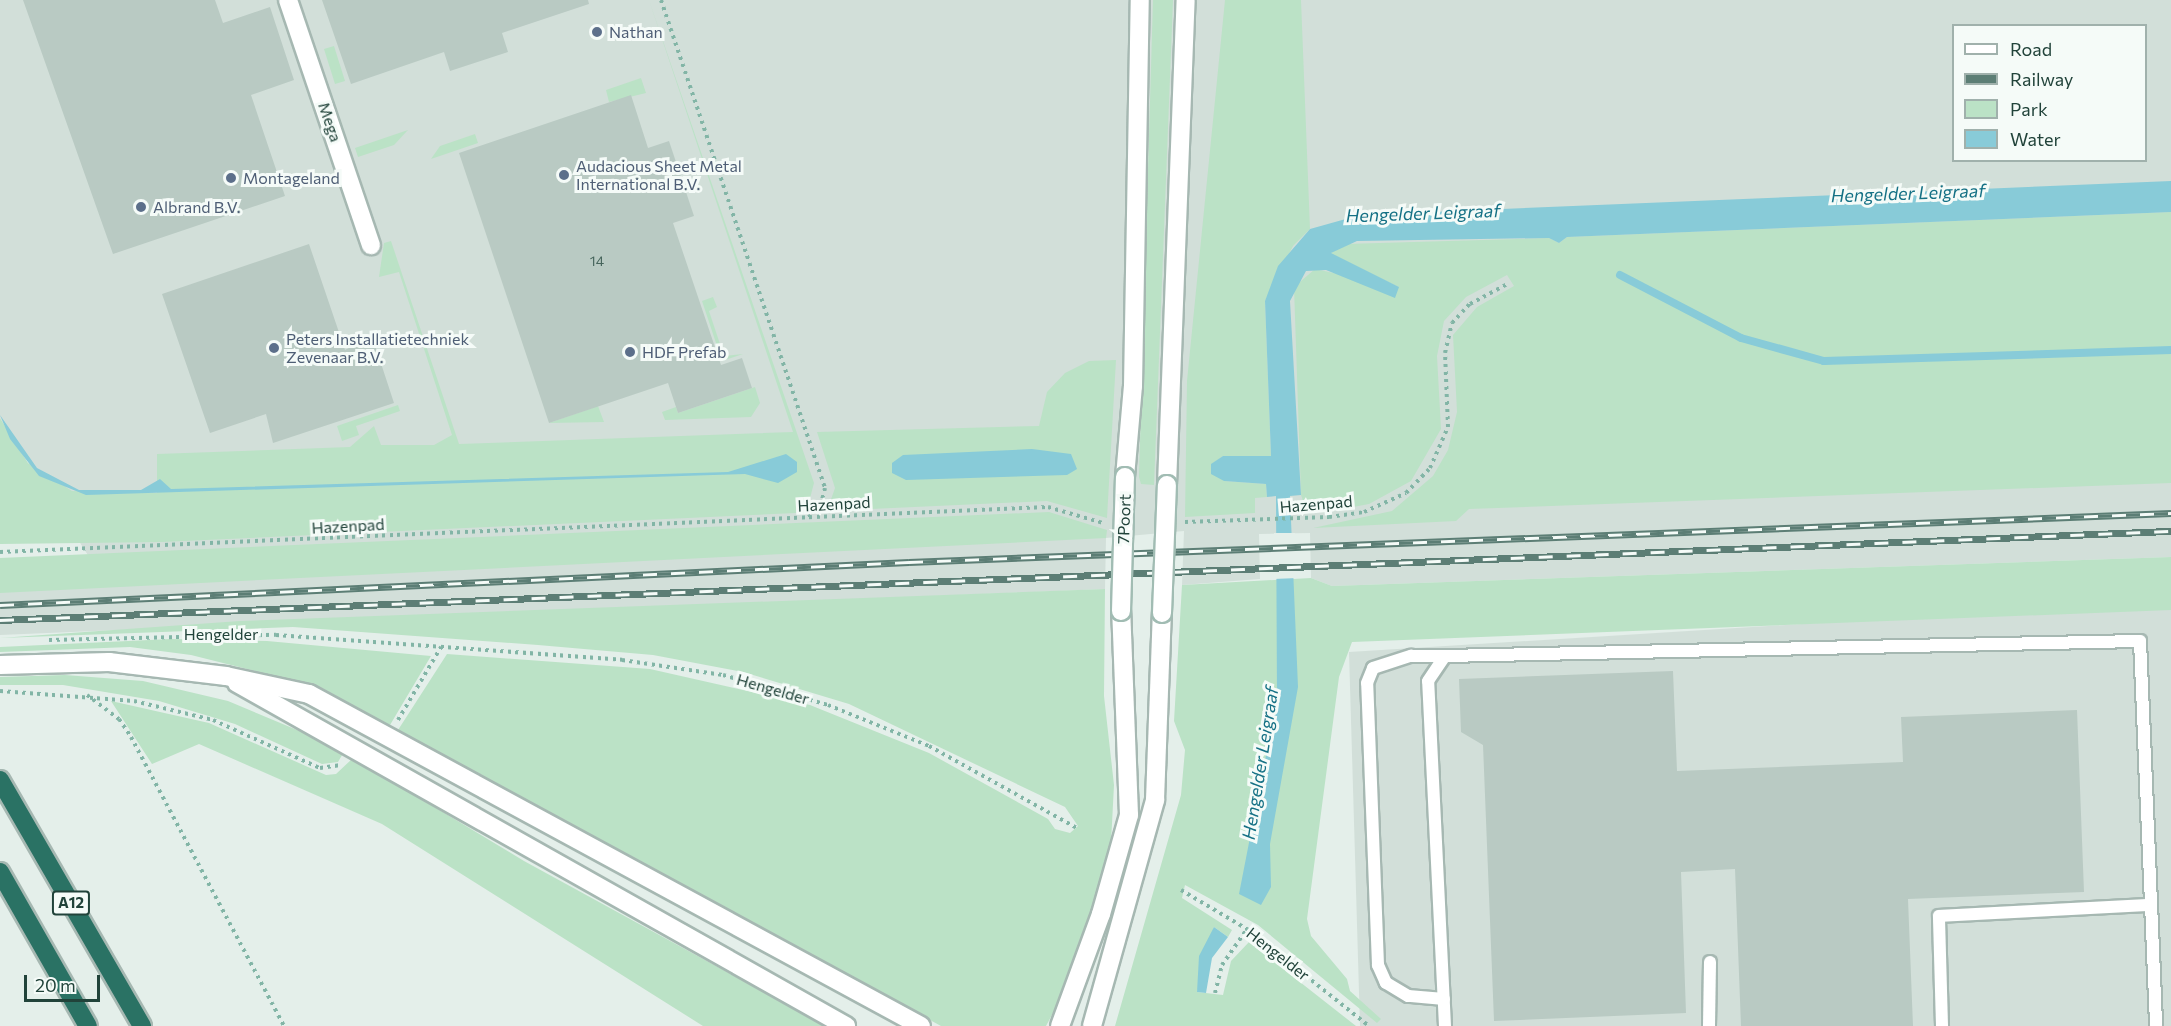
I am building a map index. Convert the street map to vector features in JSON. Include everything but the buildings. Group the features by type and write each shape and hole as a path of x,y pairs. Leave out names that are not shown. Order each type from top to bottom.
{"highway":[{"name":"A12","path":"0,780 142,1026"},
{"name":"A12","path":"0,872 88,1026"}],"street":[{"name":"Mega","path":"288,0 371,245"},
{"name":"7Poort","path":"1060,1026 1101,914 1129,815 1121,611 1125,477 1133,386 1140,0"},
{"path":"1092,1026 1155,800 1186,0"},
{"path":"0,665 109,662 226,676 309,694 390,734 921,1026"},
{"path":"226,676 351,746 521,848 846,1026"}],"lane":[{"path":"1444,999 1408,996 1386,983 1378,965 1367,683 1373,668 1411,656 2140,641 2156,1026"},
{"path":"1444,656 1428,681 1445,1026"},
{"path":"1942,1026 1939,916 2151,906"},
{"path":"1709,1026 1710,962"}],"path":[{"path":"660,0 825,488 821,504 808,518"},
{"name":"Hazenpad","path":"1175,522 1291,519 1364,512 1389,503 1419,483 1442,448 1448,427 1445,353 1452,323 1470,304 1509,283"},
{"name":"Hazenpad","path":"0,552 1048,507 1107,524"},
{"name":"Hengelder","path":"35,640 221,632 667,665 782,689 929,746 1077,828"},
{"path":"390,734 441,647"},
{"path":"0,691 86,694 213,720 329,770 340,766 351,746"},
{"path":"86,694 119,719 131,737 284,1026"},
{"name":"Hengelder","path":"1181,890 1247,930 1369,1026"},
{"path":"1215,993 1222,964 1247,930"}],"shaded area":[{"path":"0,0 2171,0 2171,557 1332,586 1311,578 1310,533 1259,534 1260,579 1182,585 1184,531 1106,538 1105,589 0,635 0,585 93,563 0,418"},
{"path":"2171,601 2171,1026 1360,1026 1349,652"}],"green space":[{"path":"649,0 814,483 809,502 796,506 796,513 162,542 0,544 0,418 28,463 72,491 157,493 157,454 350,447 374,426 381,445 434,445 452,435 399,272 379,277 384,243 391,241 459,444 793,432"},
{"path":"1153,0 1173,0 1154,485 1141,484 1139,477"},
{"path":"1225,0 1301,0 1310,229 1293,246 1265,301 1271,456 1223,456 1212,464 1224,481 1266,484 1267,497 1255,498 1255,513 1185,517 1187,381"},
{"path":"334,46 345,81 335,84 324,49"},
{"path":"641,78 646,93 609,102 606,90"},
{"path":"408,130 394,145 358,157 355,148"},
{"path":"475,134 478,143 431,159 440,146"},
{"path":"2171,212 2171,483 1469,509 1456,521 1313,528 1392,511 1433,476 1448,450 1457,412 1453,335 1477,307 1514,286 1507,275 1466,297 1444,321 1437,356 1441,429 1411,481 1369,504 1348,508 1307,512 1301,495 1294,287 1315,269 1399,287 1333,257 1331,253 1345,244 1549,238 1559,243 1567,237"},
{"path":"713,297 717,307 709,311 724,356 743,354 722,361 702,301"},
{"path":"1116,360 1107,518 1047,501 827,511 835,488 817,432 1039,426 1047,392 1065,373 1089,361"},
{"path":"755,387 760,403 751,417 665,420 662,412 676,407 678,413"},
{"path":"398,405 400,411 356,426 359,435 342,441 337,426"},
{"path":"598,406 604,422 549,423"},
{"path":"1049,512 1107,530 1106,538 0,593 0,558"},
{"path":"2171,557 2171,610 1352,642 1339,677 1307,919 1311,936 1347,979 1350,991 1381,1019 1377,1023 1258,925 1185,885 1182,898 1232,930 1228,937 1214,927 1197,992 1223,995 1231,961 1249,942 1356,1026 1115,1026 1181,795 1185,750 1174,721 1182,585 1311,578 1332,586"},
{"path":"1105,589 1104,696 1114,785 1110,862 1068,985 1046,1026 941,1026 398,730 447,654 650,669 810,705 929,753 1048,819 1055,829 1070,833 1078,826 1065,807 849,704 743,672 653,655 538,645 293,627 0,638 240,621"},
{"path":"171,639 267,641 431,656 390,725 283,678 191,655 130,647 0,652 0,647"},
{"path":"65,675 143,681 228,701 345,750 338,762 322,764 235,724 159,701 63,685 0,685 0,677"},
{"path":"111,701 209,723 326,775 336,774 353,758 524,861 826,1026 703,1026 382,824 199,744 152,764"}],"water":[{"name":"Hengelder Leigraaf","path":"2171,181 2171,212 1567,237 1559,243 1549,238 1357,241 1331,253 1399,287 1395,298 1326,270 1306,271 1290,301 1301,495 1290,496 1298,687 1270,844 1271,887 1261,905 1239,894 1277,699 1276,496 1267,497 1266,484 1224,481 1211,474 1211,464 1223,456 1271,456 1265,301 1278,266 1310,229 1360,215"},
{"path":"0,415 37,468 79,490 141,490 160,479 171,489 728,472 786,454 797,462 797,472 778,483 745,474 86,495 39,476 10,439"},
{"path":"1032,449 1071,454 1077,469 1067,475 906,480 892,473 892,463 903,455"},
{"path":"1214,927 1228,937 1212,958 1206,993 1197,992 1199,956"}],"pier":[{"path":"1274,533 1295,533 1298,578 1273,579"}],"waterway":[{"path":"1620,275 1741,338 1824,361 2171,350"}],"railway":[{"path":"0,605 909,562 2171,513"},
{"path":"0,620 2171,531"}],"place":[{"name":"Nathan","path":"597,32"},
{"name":"Audacious Sheet Metal International B.V.","path":"564,175"},
{"name":"Montageland","path":"231,178"},
{"name":"Albrand B.V.","path":"141,207"},
{"name":"Peters Installatietechniek Zevenaar B.V.","path":"274,348"},
{"name":"HDF Prefab","path":"630,352"}]}
